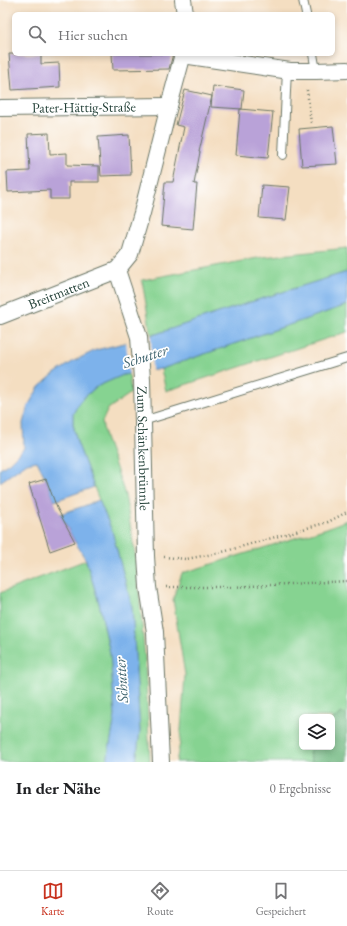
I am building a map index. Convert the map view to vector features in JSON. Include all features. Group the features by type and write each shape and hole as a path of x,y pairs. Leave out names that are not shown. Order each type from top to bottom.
{"street":[{"path":"183,0 185,12"},
{"path":"117,270 130,254 183,56"},
{"path":"190,56 287,70 347,70"},
{"name":"Pater-Hättig-Straße","path":"0,108 169,106"},
{"name":"Breitmatten","path":"0,316 117,270"},
{"name":"Zum Schänkenbrünnle","path":"117,270 139,337 142,379 146,556 148,587 155,632 161,762"}],"lane":[{"path":"303,0 306,12"},
{"path":"311,71 313,56"},
{"path":"283,155 287,70"},
{"path":"143,421 347,358"}],"path":[{"path":"311,71 311,122"},
{"path":"146,556 186,559 219,553 328,522 347,512"},
{"path":"148,587 231,587 347,581"}],"green space":[{"path":"347,248 347,272 156,334 151,334 142,280 263,257"},
{"path":"347,305 347,332 166,391 161,369"},
{"path":"129,374 131,393 108,409 102,422 105,438 125,495 136,559 145,659 150,762 136,762 140,731 132,607 112,531 77,442 73,424 73,414 80,401 96,387 123,375"},
{"path":"347,520 347,715 342,713 335,718 335,714 299,714 299,750 310,750 309,753 312,762 176,762 180,743 185,675 173,599 182,573 327,528"},
{"path":"86,560 99,603 110,653 115,716 107,762 0,762 0,593"},
{"path":"342,713 347,715 347,762 312,762 309,753 310,750 335,750 335,718"}],"water":[{"name":"Schutter","path":"347,272 347,305 161,369 123,375 96,387 80,401 73,414 73,424 77,442 94,487 54,501 46,479 37,461 27,463 0,482 0,469 9,463 24,448 23,423 28,406 39,387 54,374 74,361 96,350 156,334"},
{"name":"Schutter","path":"99,500 112,531 132,607 140,731 136,762 107,762 115,716 110,653 99,603 86,560 60,514"}],"pier":[{"path":"151,334 152,372 129,376 126,340"}],"building":[{"path":"9,54 12,54 12,56 41,56 41,64 59,63 60,87 12,90"},
{"path":"112,56 172,56 169,69 113,70"},
{"path":"213,86 244,90 242,109 211,107"},
{"path":"185,90 212,96 199,152 194,184 197,184 193,229 161,226 165,182 173,182 184,127 176,125"},
{"path":"240,109 273,112 268,158 236,155"},
{"path":"333,126 337,164 302,166 299,129"},
{"path":"49,133 50,154 67,153 67,165 99,166 99,182 69,182 69,199 50,199 50,190 8,192 7,172 30,171 28,134"},
{"path":"129,135 131,175 101,176 98,137"},
{"path":"262,185 290,187 286,220 259,218"},
{"path":"46,479 57,508 75,542 50,551 29,484"}]}
